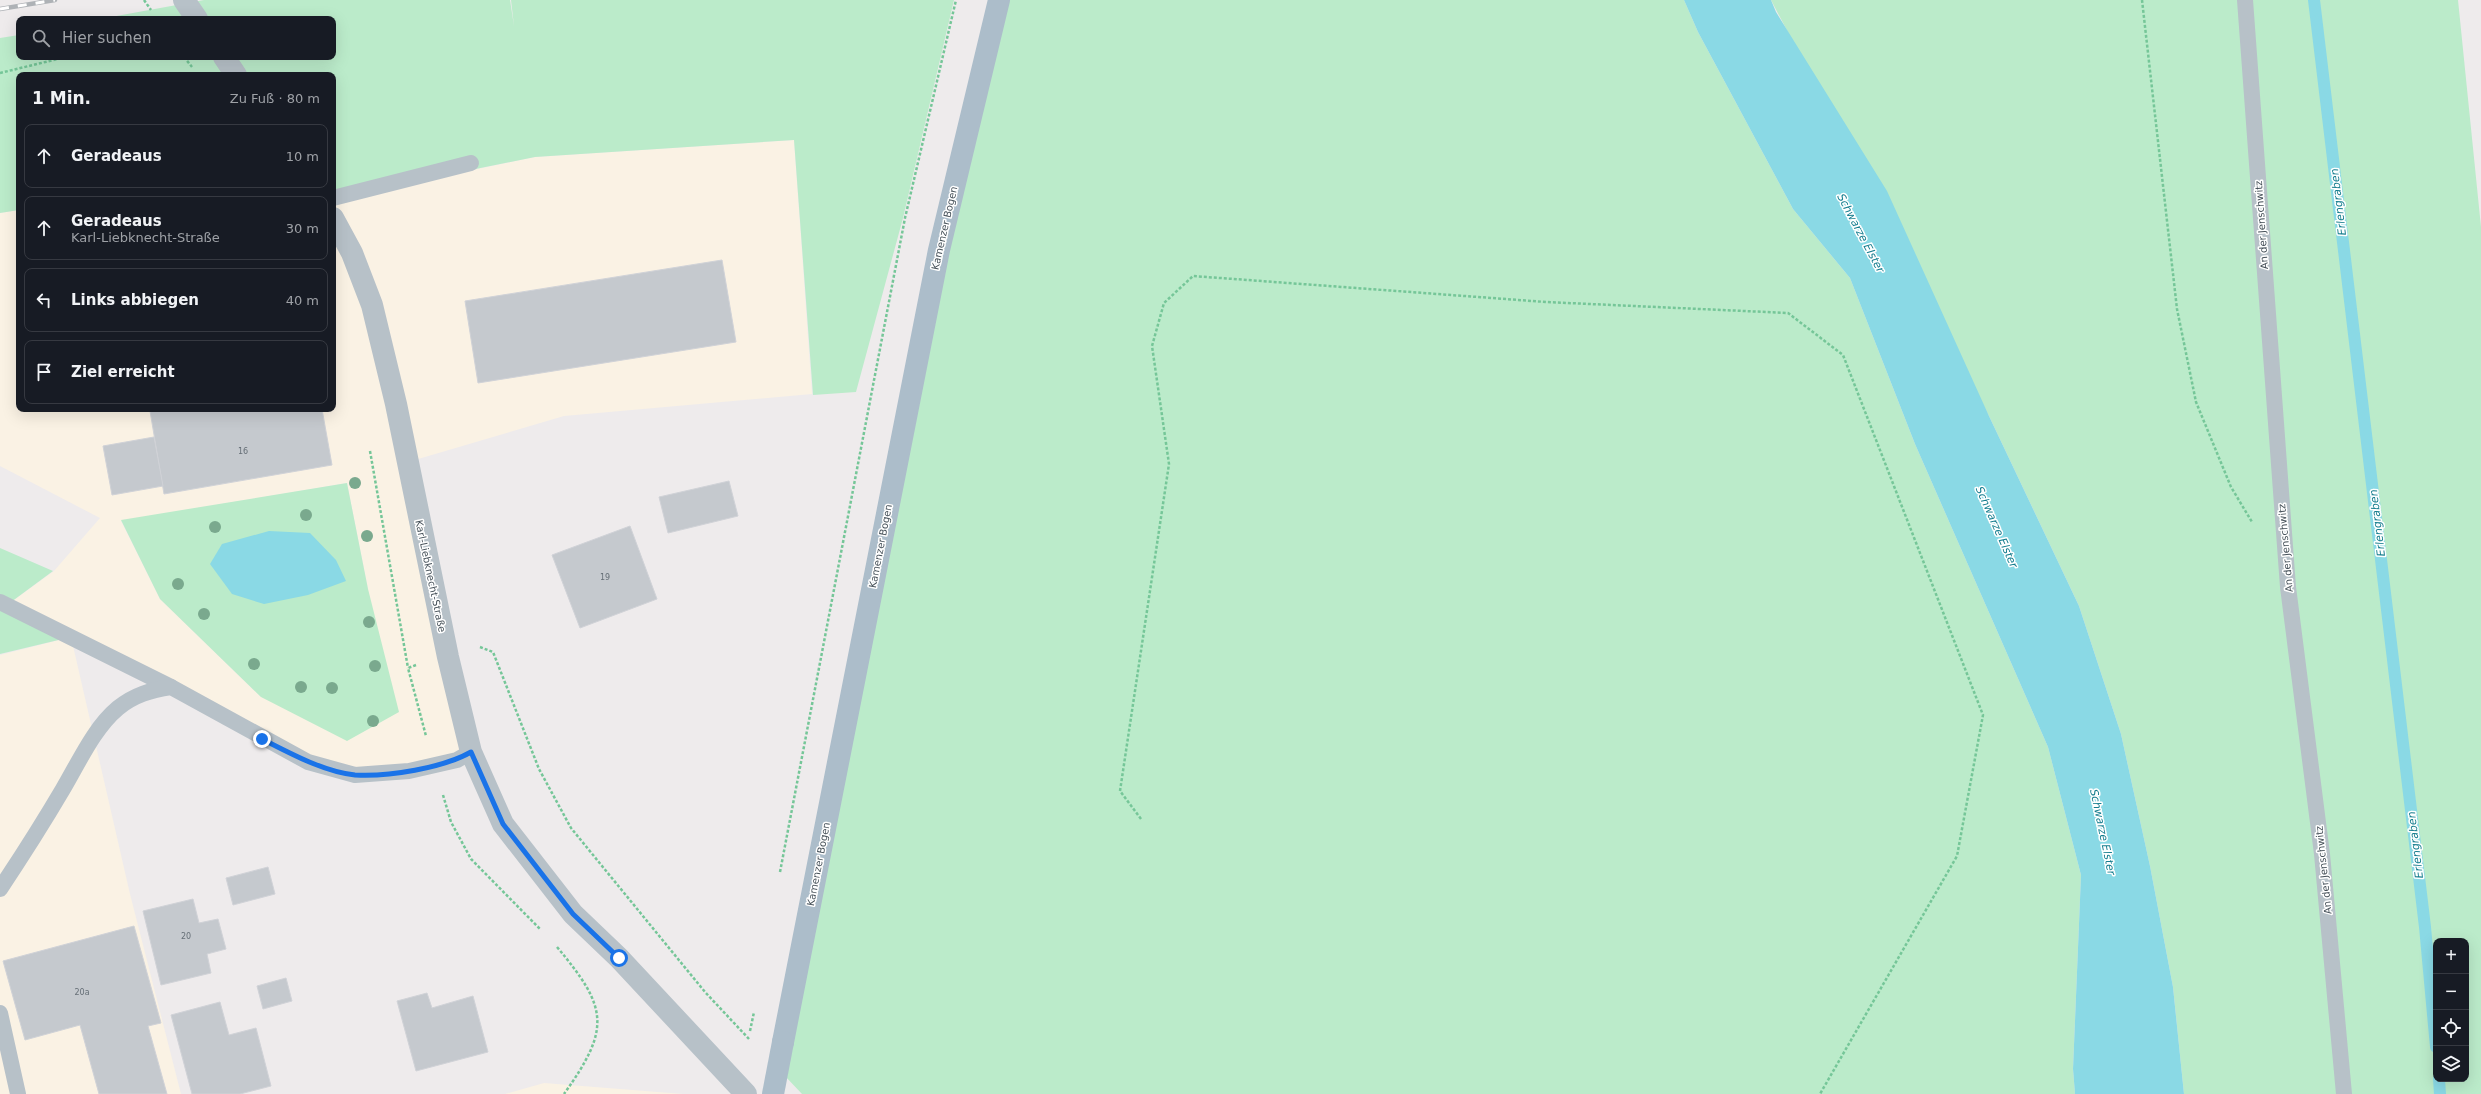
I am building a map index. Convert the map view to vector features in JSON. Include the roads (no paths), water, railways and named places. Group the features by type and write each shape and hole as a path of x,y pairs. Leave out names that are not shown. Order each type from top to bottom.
{"main road":[{"name":"Kamenzer Bogen","path":"773,1094 938,250 999,0"}],"street":[{"path":"184,0 195,16"},
{"path":"226,60 234,72"},
{"name":"Karl-Liebknecht-Straße","path":"336,224 352,253 372,305 396,404 448,657 471,752 503,824 573,914 619,958 746,1094"}],"lane":[{"name":"An der Jenschwitz","path":"2245,0 2288,587 2322,854 2344,1094"},
{"path":"336,197 471,164"},
{"path":"0,602 171,688 308,762 355,775 409,771 457,760 471,752"},
{"path":"0,889 40,828 98,731 117,709 140,694 171,688"},
{"path":"0,1013 18,1094"}],"water":[{"name":"Schwarze Elster","path":"1684,0 1771,0 1776,12 1887,191 1989,416 2079,606 2121,734 2150,866 2173,987 2184,1094 2075,1094 2073,1069 2081,875 2048,747 1915,444 1850,278 1793,209 1698,32"},
{"path":"269,531 310,533 336,560 346,581 308,595 264,604 232,594 210,564 222,544"}],"waterway":[{"name":"Erlengraben","path":"2314,0 2425,927 2436,1046"},
{"name":"Erlengraben","path":"2439,1082 2440,1094"}],"railway":[{"path":"0,9 55,0"}]}
